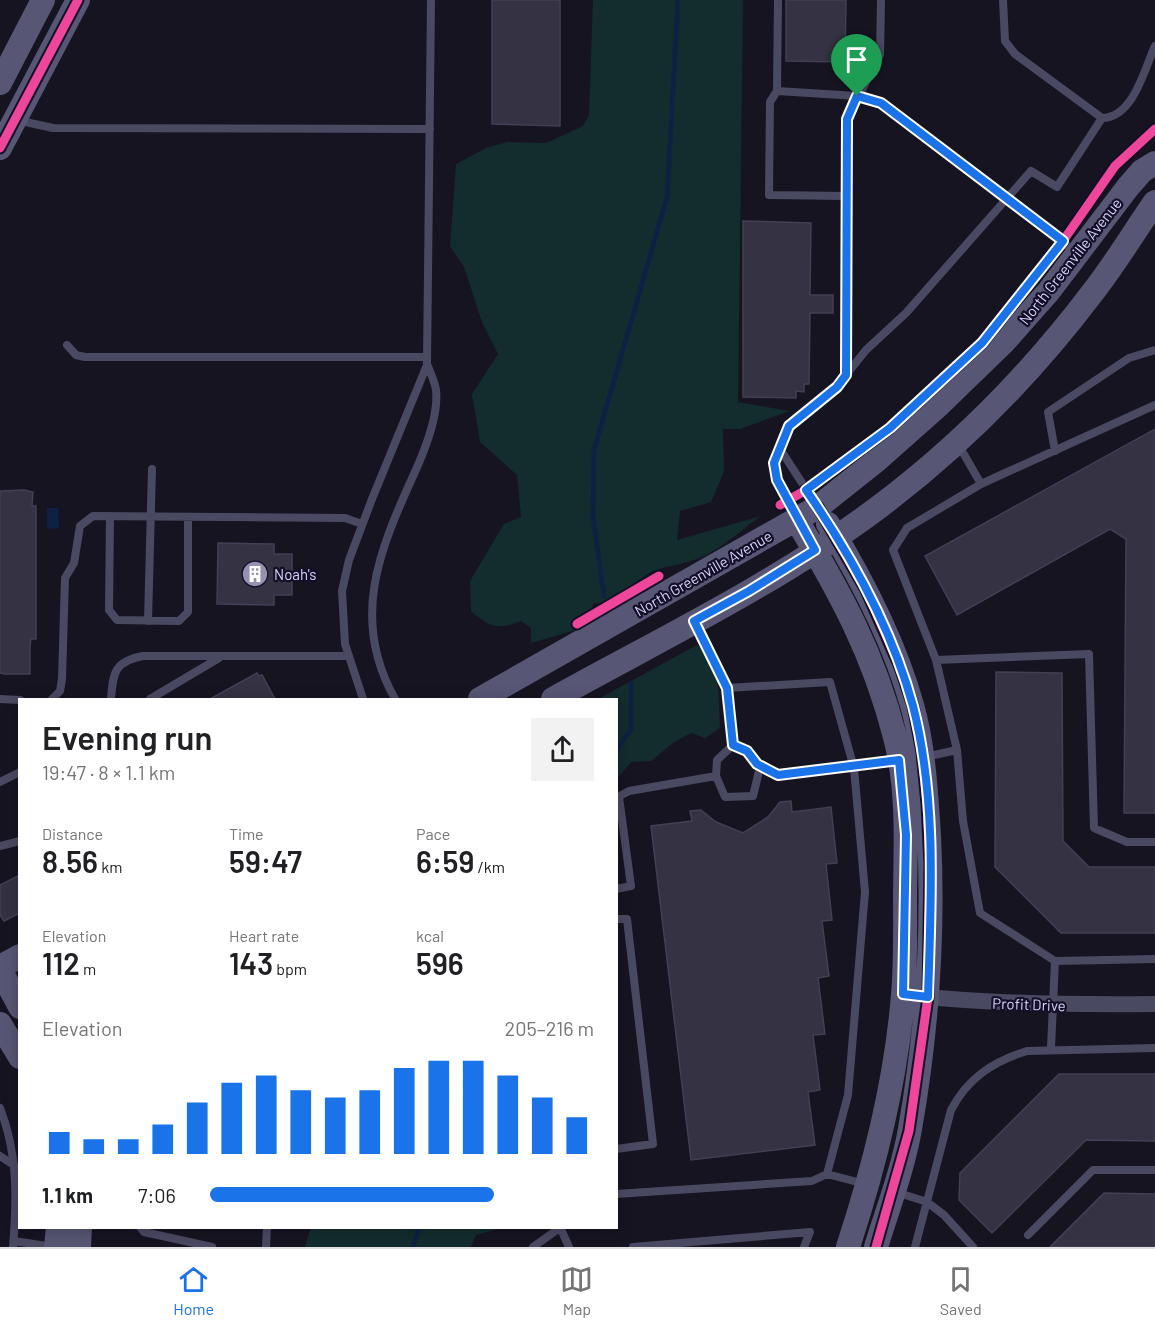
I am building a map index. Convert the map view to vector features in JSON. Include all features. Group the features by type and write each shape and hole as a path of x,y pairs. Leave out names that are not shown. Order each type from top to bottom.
{"street":[{"path":"0,83 43,0"},
{"path":"0,148 5,115 78,0"},
{"name":"North Greenville Avenue","path":"482,698 818,507 877,460 939,405 1003,343 1151,164"},
{"path":"555,698 749,591 875,510 993,408 1041,357 1094,291 1155,202"},
{"path":"818,507 866,590 900,667 913,706 906,835 903,994 890,1094 869,1184 848,1247"},
{"path":"796,519 861,635 878,680 896,740 911,759 930,865 928,997 909,1131 876,1247"},
{"path":"13,998 0,968 18,957"},
{"name":"Profit Drive","path":"903,994 967,1002 1052,1005 1155,1004"},
{"path":"0,1024 18,1054"},
{"path":"869,1184 892,1191"},
{"path":"55,1247 58,1229"},
{"path":"79,1247 80,1229"}],"lane":[{"path":"395,698 377,661 372,642 371,598 385,546 421,458 430,428 436,390 427,361 431,0"},
{"path":"778,0 777,91 770,102 769,195 846,196"},
{"path":"846,375 847,119 880,55 881,0"},
{"path":"1003,0 1005,41 1015,54 1102,118 1113,118 1127,106 1155,46"},
{"path":"777,91 857,96 881,103 1010,198 1078,254"},
{"path":"5,115 53,128 430,129"},
{"path":"796,519 777,480 774,463 789,426 837,387 866,350 906,313 1010,198 1031,171 1057,187 1102,118"},
{"path":"67,345 76,355 85,357 427,361"},
{"path":"1055,451 1048,412 1129,358 1155,350"},
{"path":"363,698 348,656 342,616 342,591 362,524 427,361"},
{"path":"1155,405 981,484 907,528 893,550 936,660 957,750 963,820 980,913 1055,961 1155,959"},
{"path":"957,441 981,484"},
{"path":"780,449 818,507"},
{"path":"148,621 152,469"},
{"path":"53,698 60,691 62,679 65,578 76,556 77,533 80,526 93,516 345,518 362,524"},
{"path":"110,516 109,610 117,620 148,621 179,621 188,612 188,517"},
{"path":"694,621 727,688 733,745"},
{"path":"936,660 1089,654 1094,828 1127,842 1155,842"},
{"path":"111,698 112,683 118,667 127,659 143,656 348,656"},
{"path":"152,698 221,657"},
{"path":"727,688 830,682 854,768 866,892 848,1095 828,1174"},
{"path":"0,699 18,700"},
{"path":"733,745 747,751 760,768 753,796 725,797 716,776 717,760 733,745"},
{"path":"757,764 778,775 854,768 957,750"},
{"path":"0,782 18,773"},
{"path":"618,889 631,886 618,797 629,791 716,776"},
{"path":"0,846 18,842"},
{"path":"618,919 627,919 653,1144 618,1149"},
{"path":"1051,1048 1055,961"},
{"path":"915,1247 946,1125 954,1104 967,1084 977,1074 1008,1057 1027,1051 1051,1048 1155,1048"},
{"path":"0,1108 8,1129 15,1166 17,1199 13,1244 55,1247"},
{"path":"0,1156 15,1166"},
{"path":"1028,1235 1093,1170 1155,1170"},
{"path":"618,1194 812,1181 828,1174 869,1184"},
{"path":"892,1191 927,1202 944,1215 973,1247"},
{"path":"142,1229 144,1232 213,1247"},
{"path":"266,1247 267,1229"},
{"path":"532,1247 557,1229"},
{"path":"561,1229 569,1247"},
{"path":"633,1247 810,1232 804,1247"}],"green space":[{"path":"593,0 743,0 738,402 790,411 740,429 723,429 724,472 711,502 680,511 677,540 761,516 708,554 649,573 630,591 622,606 594,603 582,628 531,643 531,628 521,621 506,626 494,626 471,611 470,581 504,524 521,517 517,475 480,442 472,394 498,354 482,322 464,267 450,246 456,164 486,148 507,142 546,143 583,126 589,115"},
{"path":"697,645 705,652 715,671 718,682 720,728 705,738 691,733 673,743 651,761 631,762 618,778 618,698 600,698"},
{"path":"310,1229 498,1229 476,1235 471,1247 305,1247"}],"water":[{"path":"47,508 58,508 59,528 47,529"}],"building":[{"path":"492,0 560,0 560,126 492,124"},
{"path":"786,0 846,0 845,62 786,61"},
{"path":"743,221 811,223 810,295 833,295 833,313 810,313 809,384 804,384 804,392 796,391 796,398 743,397"},
{"path":"1155,429 1155,813 1124,813 1126,539 1110,529 957,615 925,556"},
{"path":"0,491 33,492 32,506 36,506 36,639 31,639 30,674 5,674 0,673"},
{"name":"Noah's","path":"218,543 274,544 274,554 292,554 292,595 274,595 274,605 217,604"},
{"path":"996,672 1062,673 1063,841 1089,867 1155,867 1155,933 1061,933 995,867"},
{"path":"257,673 259,676 262,675 274,698 212,698"},
{"path":"791,801 792,812 831,807 837,863 826,864 832,920 822,921 829,976 818,978 825,1034 813,1035 820,1090 808,1092 815,1145 691,1160 651,826 692,821 690,811 701,810 716,822 743,833 768,817 780,802"},
{"path":"18,876 18,914 4,921 0,915 0,885"},
{"path":"1059,1074 1155,1074 1155,1141 1086,1140 992,1233 959,1200 960,1173"},
{"path":"1104,1193 1155,1194 1155,1247 1050,1247"}],"waterway":[{"path":"604,596 593,517 594,450 667,197 678,0"},
{"path":"618,748 631,729 631,683"},
{"path":"413,1247 418,1229"}],"cycle path":[{"path":"0,148 78,0"},
{"path":"780,505 806,490 890,428 982,343 1063,241 1115,166 1155,129"},
{"path":"818,507 866,590 900,667 913,706 922,752 927,804 930,865 928,997 909,1131 876,1247"},
{"path":"577,624 659,576"}],"place":[{"name":"Noah's","path":"255,574"}],"route":[{"path":"857,96 881,103 1010,198 1063,241 982,343 890,428 806,490 836,536 866,590 884,627 913,706 922,752 927,804 930,865 928,997 903,994 906,835 899,760 854,768 778,775 757,764 747,751 733,745 727,688 694,621 749,591 815,550 796,519 777,480 774,463 789,426 837,387 846,375 847,119 857,96"}]}
